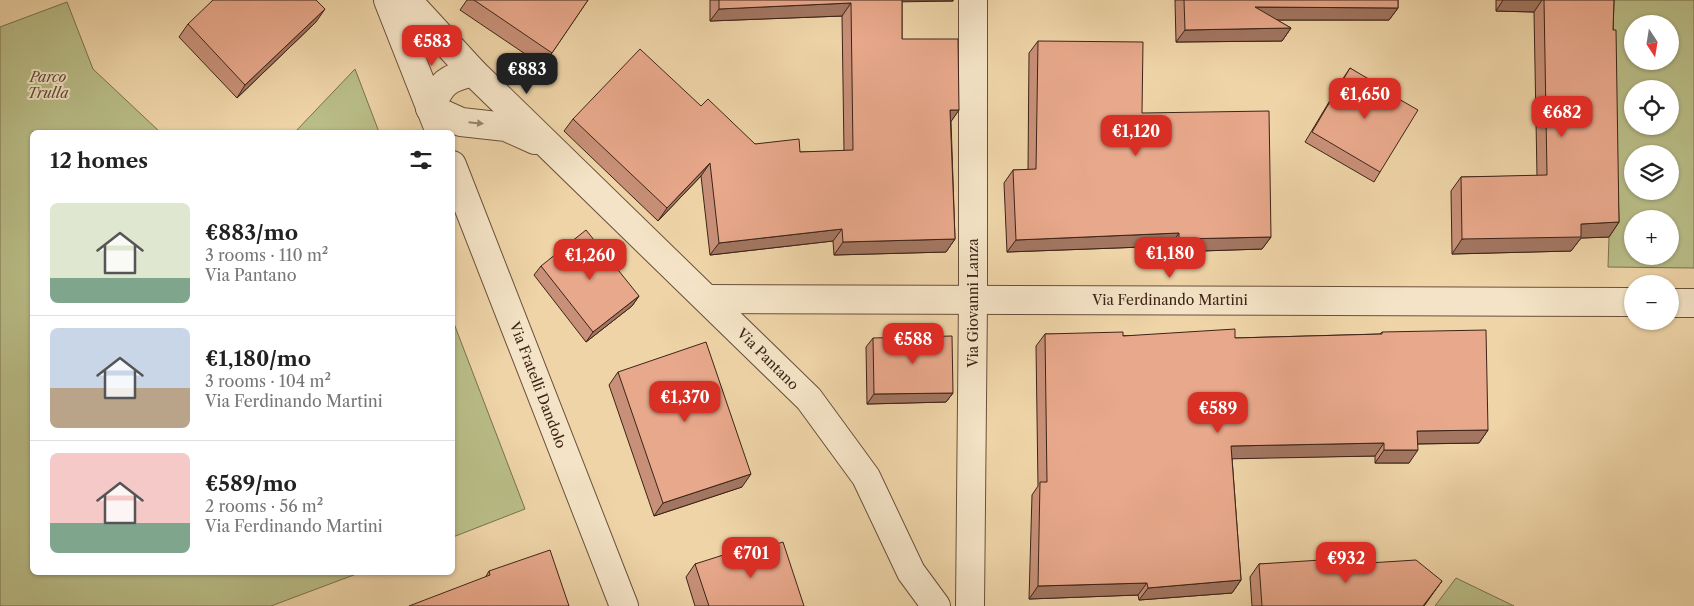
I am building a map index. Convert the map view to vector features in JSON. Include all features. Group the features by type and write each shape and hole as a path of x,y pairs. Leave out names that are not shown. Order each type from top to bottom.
{"street":[{"path":"388,0 435,120"},
{"name":"Via Pantano","path":"407,0 473,72 707,298 808,399 866,477 911,572 936,606"},
{"name":"Via Giovanni Lanza","path":"970,606 973,0"},
{"path":"435,120 439,89 454,77 473,72"},
{"name":"Via Pantano","path":"435,120 506,127 552,148"},
{"name":"Via Fratelli Dandolo","path":"455,173 624,606"},
{"name":"Via Ferdinando Martini","path":"707,298 1624,302"},
{"path":"1679,302 1694,303"}],"green space":[{"path":"1608,0 1694,0 1694,268 1608,267"},
{"name":"Parco Trulla","path":"67,2 93,69 158,130 30,130 30,575 354,575 271,606 0,606 0,27"},
{"path":"355,69 378,130 297,130"},
{"path":"455,326 525,509 455,536"},
{"path":"1456,578 1514,606 1435,606"}],"building":[{"path":"213,0 316,0 325,9 245,85 188,24"},
{"path":"474,0 588,0 552,53"},
{"path":"719,0 902,0 902,39 958,39 959,110 950,110 955,239 843,242 842,229 719,243 710,163 667,208 573,119 640,49 701,106 708,99 755,144 799,139 800,152 853,150 851,3 719,9"},
{"path":"1184,0 1398,0 1398,8 1255,7 1291,28 1185,30"},
{"path":"1544,0 1614,0 1613,30 1616,30 1619,222 1581,224 1581,237 1462,239 1461,177 1547,175"},
{"path":"1038,41 1143,42 1142,113 1269,111 1271,237 1179,239 1179,233 1016,240 1013,170 1036,169"},
{"path":"1350,68 1418,110 1380,172 1312,132"},
{"path":"586,230 639,296 593,332 541,266"},
{"path":"1235,329 1235,338 1486,330 1488,430 1417,431 1418,450 1384,450 1384,443 1231,446 1241,580 1148,588 1147,583 1038,586 1040,482 1047,482 1045,334 1123,332 1123,336"},
{"path":"952,336 953,393 874,394 873,338"},
{"path":"706,342 751,474 663,503 618,372"},
{"path":"783,542 804,606 709,606 695,564 739,550 742,555"},
{"path":"550,550 569,606 409,606 490,575 489,571"},
{"path":"1352,558 1353,564 1416,560 1442,581 1423,606 1262,606 1259,564"}]}
